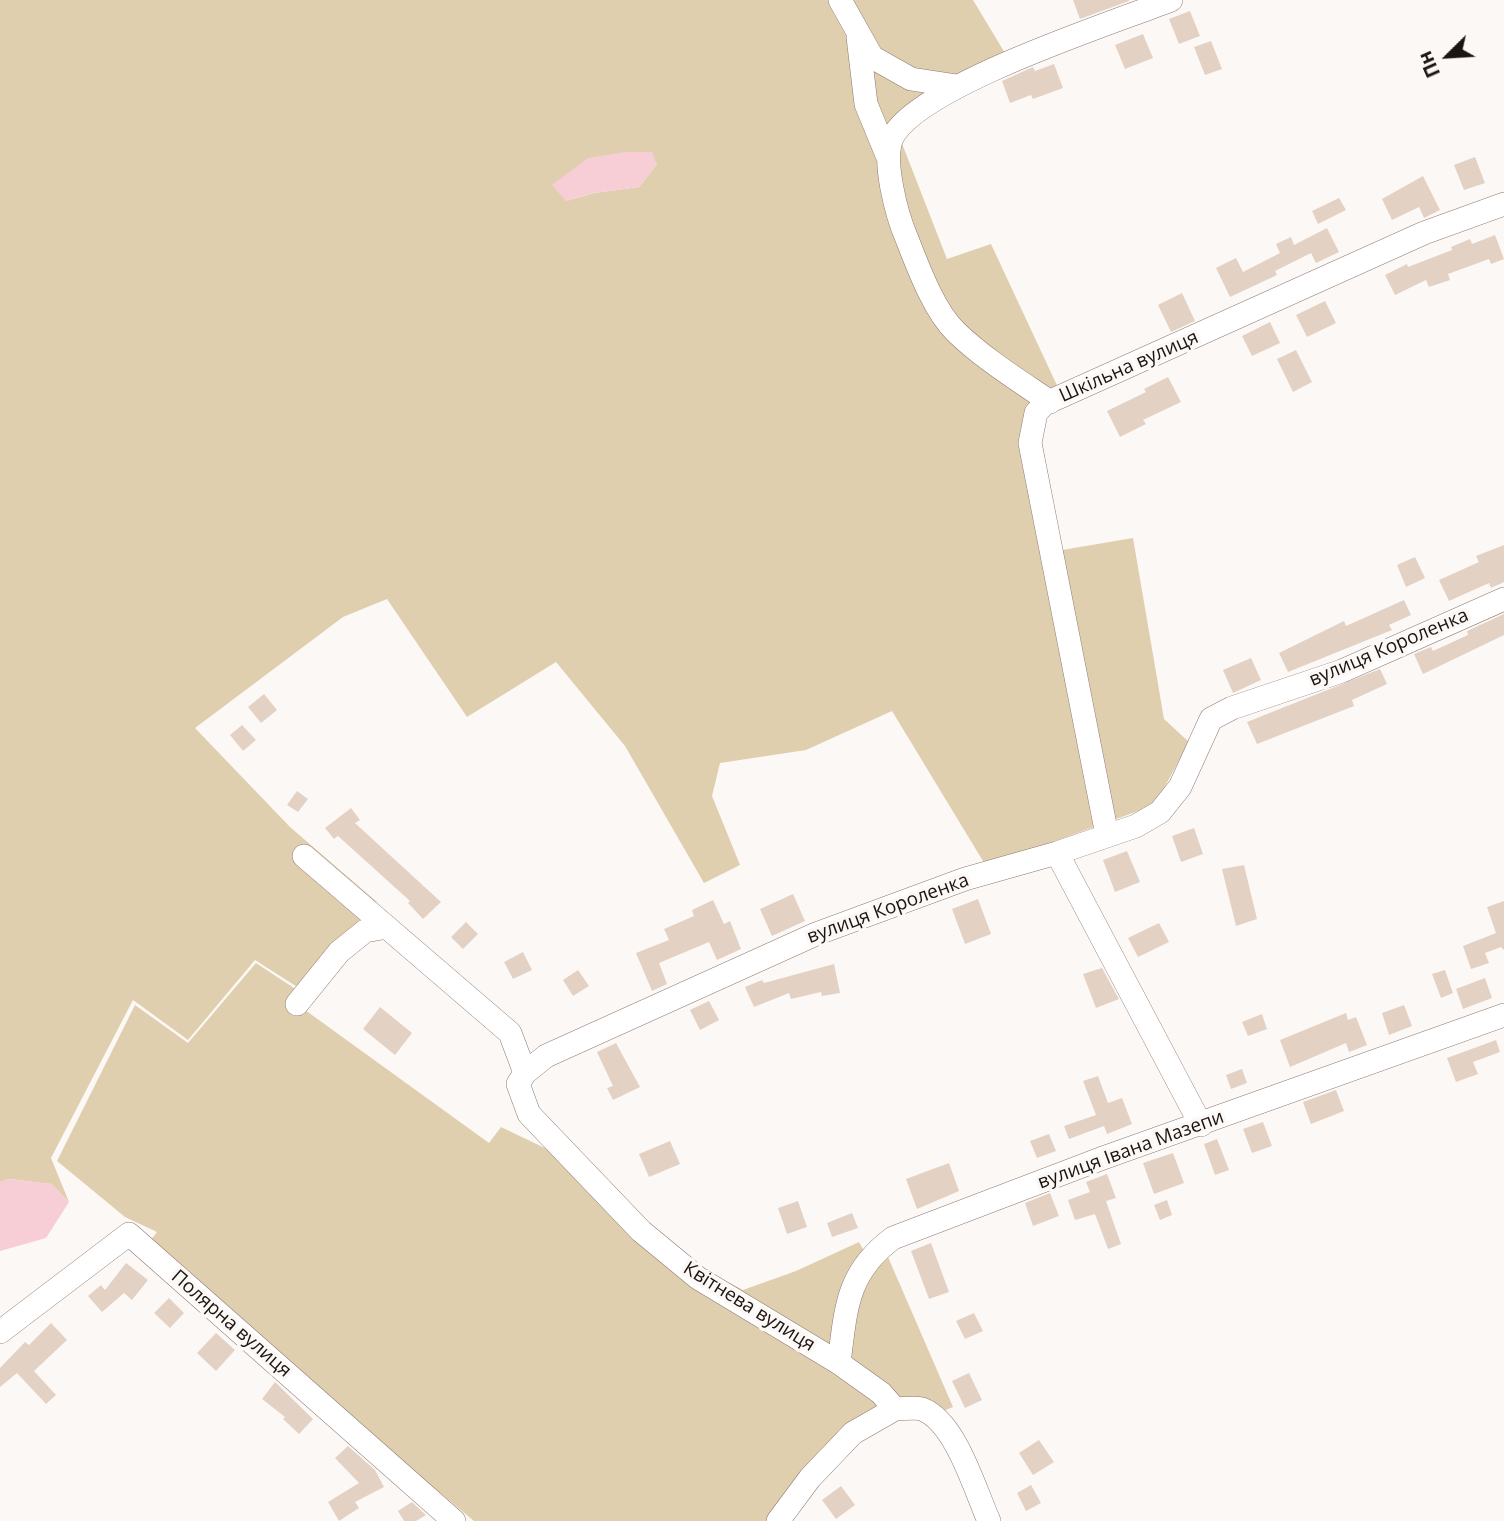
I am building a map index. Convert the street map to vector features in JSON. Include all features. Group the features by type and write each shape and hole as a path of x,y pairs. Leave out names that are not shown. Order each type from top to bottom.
{"street":[{"path":"840,0 872,57 911,79 957,86"},
{"path":"887,155 893,136 908,119 957,86 1171,0"},
{"path":"857,31 866,104 887,155 900,223 923,280 954,331 1050,402"},
{"name":"Шкільна вулиця","path":"1107,835 1030,443 1036,413 1050,402 1424,233 1504,204"},
{"name":"вулиця Короленка","path":"526,1073 546,1056 816,934 965,879 1058,853 1136,826 1160,812 1180,787 1211,719 1232,708 1342,671 1504,599"},
{"path":"1058,853 1201,1125"},
{"path":"304,856 510,1033 526,1073"},
{"path":"297,1004 339,952 365,931 387,927"},
{"name":"вулиця Івана Мазепи","path":"839,1363 845,1314 856,1277 877,1250 893,1238 1103,1158 1504,1014"},
{"name":"Квітнева вулиця","path":"526,1073 518,1084 529,1114 641,1231 698,1278 839,1363 881,1393 895,1409"},
{"name":"Полярна вулиця","path":"0,1332 129,1234 454,1521"},
{"path":"778,1521 810,1478 853,1433 895,1409 920,1408 941,1420 959,1451 989,1521"}],"shaded area":[{"path":"0,0 973,0 1008,58 894,123 947,259 991,244 1061,394 1037,415 1062,550 1133,538 1164,719 1189,742 1155,805 986,866 892,711 806,750 720,763 712,796 740,865 704,883 625,746 556,662 467,717 387,599 343,617 195,728 290,827 377,902 328,953 302,990 255,960 188,1040 133,1000 51,1158 69,1202 51,1184 9,1179 0,1182","holes":["657,164 639,187 594,193 566,201"]},
{"path":"625,152 652,152 657,164 639,187 594,193 566,201 552,185 588,158"},
{"path":"256,963 300,992 294,1002 489,1143 501,1127 553,1152 579,1175 882,1405 768,1521 474,1521 147,1245 157,1232 125,1217 57,1161 135,1005 188,1043"},
{"path":"9,1179 52,1184 69,1202 46,1238 0,1251 0,1182"},
{"path":"859,1242 865,1253 836,1352 727,1290 730,1283 743,1290 796,1271"},
{"path":"888,1257 953,1407 938,1413 892,1393 844,1362 862,1275"}],"building":[{"path":"1073,0 1129,0 1129,1 1080,19"},
{"path":"1190,11 1200,36 1179,44 1169,19"},
{"path":"1143,34 1153,58 1125,69 1115,45"},
{"path":"1211,41 1222,69 1205,75 1194,47"},
{"path":"1054,64 1063,88 1033,99 1031,95 1010,103 1002,81 1033,67 1035,71"},
{"path":"1475,157 1485,183 1464,190 1454,165"},
{"path":"1423,176 1440,210 1424,218 1419,207 1392,220 1382,199"},
{"path":"1339,198 1346,210 1318,224 1312,211"},
{"path":"1327,228 1339,252 1316,263 1311,253 1275,271 1277,275 1230,297 1216,268 1236,258 1243,272 1280,253 1276,244 1291,237 1294,245"},
{"path":"1495,235 1504,259 1491,264 1489,259 1448,274 1450,280 1429,287 1426,280 1395,295 1385,275 1407,264 1408,267 1452,250 1451,247 1470,239 1472,244"},
{"path":"1182,293 1195,321 1171,332 1158,305"},
{"path":"1325,301 1336,323 1307,337 1296,315"},
{"path":"1270,322 1280,343 1252,356 1242,336"},
{"path":"1296,350 1312,382 1293,392 1277,359"},
{"path":"1168,377 1181,402 1143,420 1146,424 1120,437 1107,411 1146,392 1144,389"},
{"path":"1504,545 1504,582 1491,588 1489,583 1449,601 1439,580 1479,562 1476,556"},
{"path":"1415,557 1425,578 1406,587 1397,565"},
{"path":"1404,600 1411,615 1389,625 1392,630 1288,672 1279,653 1344,621 1346,626"},
{"path":"1504,614 1504,635 1423,674 1414,654 1431,647 1433,651"},
{"path":"1251,658 1261,680 1233,693 1223,670"},
{"path":"1380,669 1387,684 1352,700 1354,706 1257,744 1247,722"},
{"path":"264,694 277,710 261,723 248,707"},
{"path":"242,725 256,740 243,751 230,735"},
{"path":"297,791 308,799 298,812 287,805"},
{"path":"351,808 360,820 355,823 441,902 423,919 408,903 410,901 338,836 334,839 325,828"},
{"path":"1194,828 1203,854 1181,862 1172,836"},
{"path":"1127,851 1140,882 1115,892 1103,860"},
{"path":"1244,865 1257,919 1236,926 1222,869"},
{"path":"793,894 805,921 772,936 760,909"},
{"path":"978,899 991,934 965,944 952,909"},
{"path":"713,900 724,924 730,921 741,949 717,960 709,942 659,963 667,984 652,991 636,953 669,940 664,929 694,916 692,910"},
{"path":"1504,901 1504,950 1501,947 1485,953 1489,963 1471,969 1463,946 1496,933 1487,907"},
{"path":"466,922 478,934 463,949 451,937"},
{"path":"1159,923 1169,942 1138,957 1128,938"},
{"path":"523,952 532,970 513,979 504,962"},
{"path":"834,964 840,993 822,996 821,992 791,999 789,993 754,1007 745,987 762,980 764,983"},
{"path":"1102,968 1119,999 1096,1008 1083,974"},
{"path":"578,970 589,986 573,996 563,980"},
{"path":"1445,970 1453,993 1441,998 1432,974"},
{"path":"1485,978 1492,998 1463,1009 1456,989"},
{"path":"709,1001 719,1020 700,1030 690,1010"},
{"path":"1404,1005 1412,1026 1389,1035 1382,1013"},
{"path":"380,1007 412,1033 395,1055 363,1029"},
{"path":"1346,1013 1348,1020 1356,1017 1367,1045 1349,1052 1346,1043 1290,1067 1280,1040"},
{"path":"1262,1014 1267,1029 1248,1036 1242,1022"},
{"path":"1496,1040 1500,1052 1473,1062 1478,1074 1456,1082 1447,1058"},
{"path":"616,1043 640,1087 613,1100 607,1088 613,1086 597,1052"},
{"path":"1242,1069 1247,1083 1231,1089 1226,1075"},
{"path":"1098,1076 1108,1103 1122,1098 1132,1124 1107,1134 1104,1126 1069,1139 1064,1126 1096,1115 1083,1081"},
{"path":"1336,1090 1344,1111 1311,1124 1303,1102"},
{"path":"1263,1122 1272,1146 1252,1153 1243,1129"},
{"path":"1049,1134 1056,1151 1037,1158 1030,1141"},
{"path":"1217,1139 1229,1170 1215,1175 1204,1144"},
{"path":"670,1141 680,1164 649,1177 639,1154"},
{"path":"1173,1153 1184,1183 1154,1194 1143,1163"},
{"path":"949,1163 959,1191 917,1209 906,1179"},
{"path":"1107,1174 1116,1198 1106,1201 1121,1244 1108,1249 1095,1214 1075,1220 1068,1200 1090,1192 1086,1182"},
{"path":"1050,1193 1059,1216 1033,1226 1025,1203"},
{"path":"1167,1200 1172,1215 1160,1220 1154,1205"},
{"path":"798,1201 807,1227 787,1234 778,1208"},
{"path":"852,1213 858,1228 832,1237 827,1223"},
{"path":"931,1243 949,1292 929,1299 911,1251"},
{"path":"126,1263 148,1280 132,1300 124,1293 102,1312 88,1296 101,1285 105,1290"},
{"path":"169,1298 184,1313 170,1328 154,1313"},
{"path":"974,1313 983,1331 965,1339 956,1321"},
{"path":"51,1323 67,1340 34,1371 56,1395 46,1404 17,1373 0,1387 0,1368 25,1342 29,1345"},
{"path":"216,1333 235,1350 216,1371 197,1353"},
{"path":"969,1373 982,1400 965,1408 952,1381"},
{"path":"275,1382 313,1419 299,1434 283,1419 285,1417 262,1399"},
{"path":"1039,1440 1054,1462 1033,1475 1019,1453"},
{"path":"348,1446 375,1470 384,1487 355,1502 359,1508 339,1521 328,1502 359,1483 335,1458"},
{"path":"1031,1485 1041,1503 1026,1511 1017,1493"},
{"path":"841,1486 855,1505 836,1519 822,1500"},
{"path":"412,1502 426,1515 416,1521 404,1521 398,1511"}]}
